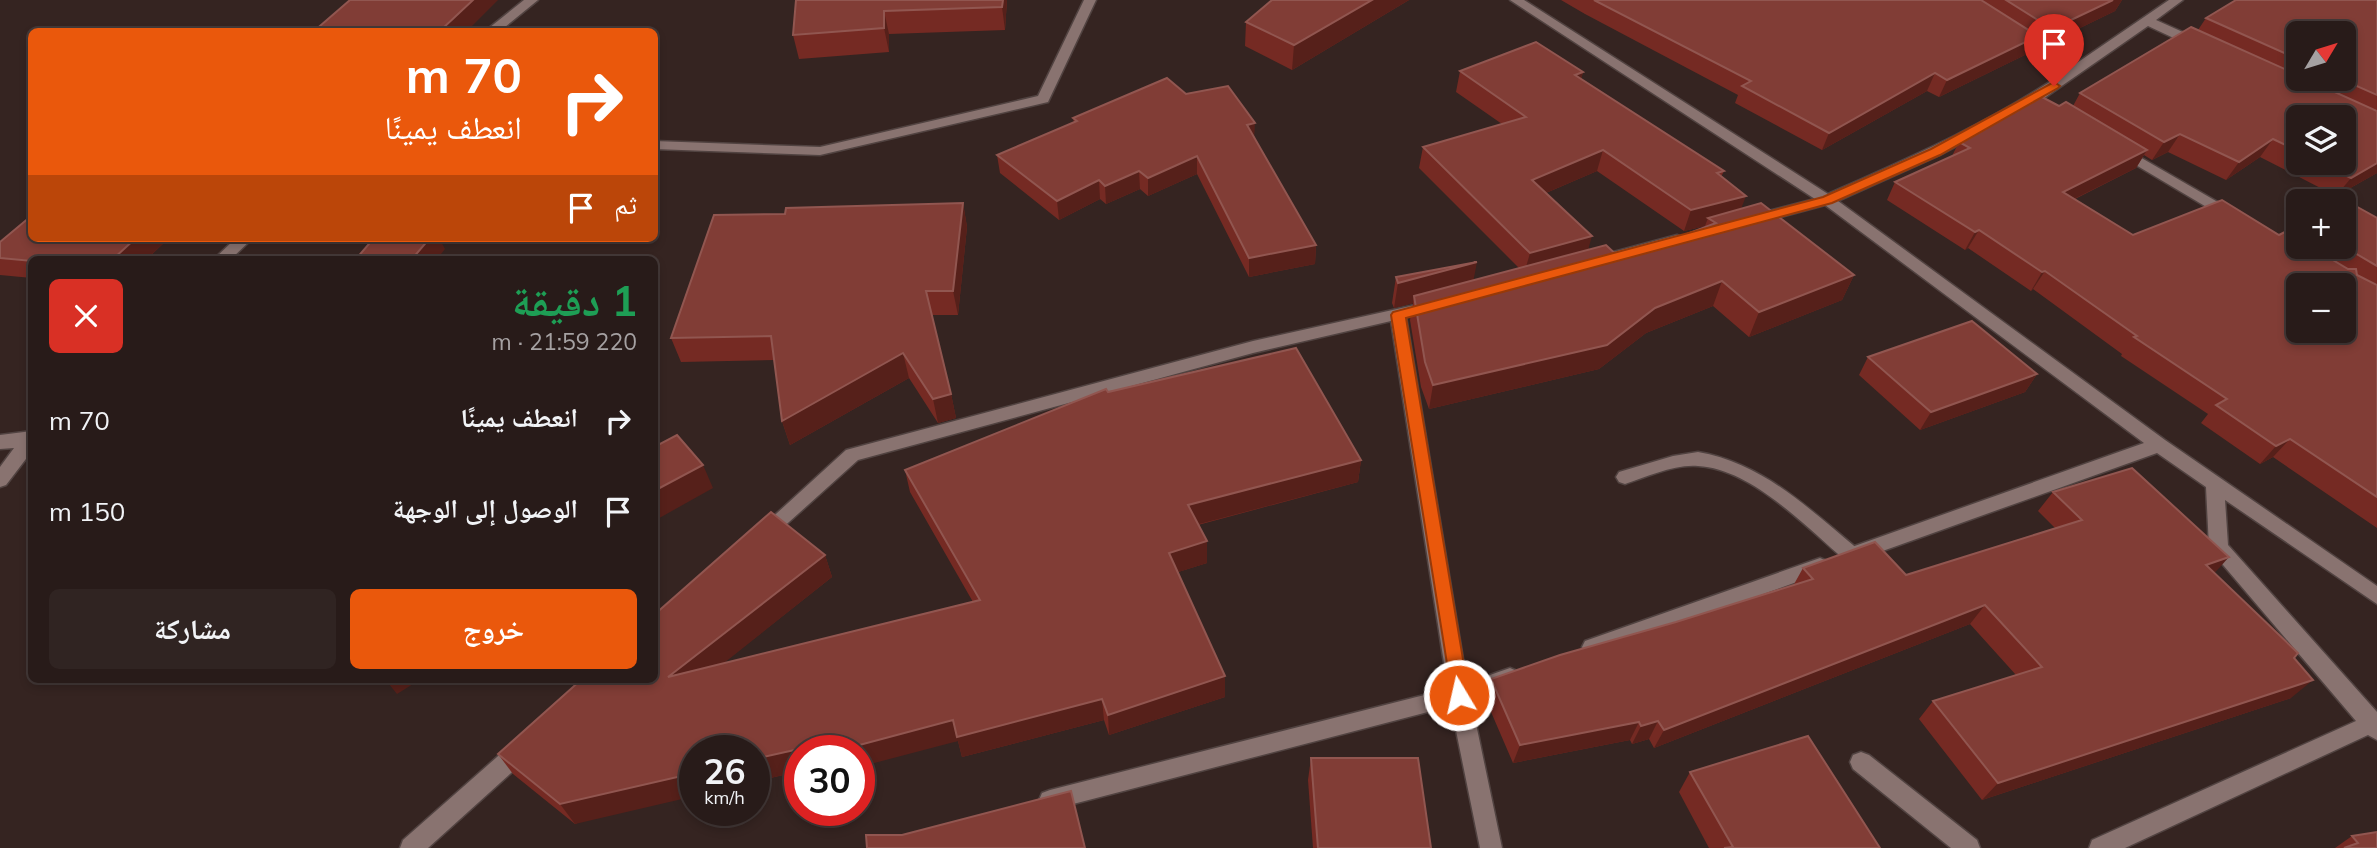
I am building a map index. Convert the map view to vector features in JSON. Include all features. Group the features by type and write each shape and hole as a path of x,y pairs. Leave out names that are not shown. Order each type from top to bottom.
{"street":[{"path":"495,28 531,0"},
{"path":"658,145 820,151 1043,99 1090,0"},
{"path":"1516,0 1827,200 2159,445 2377,596"},
{"path":"1734,225 1827,200 2041,102 2072,74 2177,0"},
{"path":"2149,22 2212,51"},
{"path":"2004,29 2072,74"},
{"path":"2106,141 2247,226"},
{"path":"1586,265 1693,236"},
{"path":"225,256 241,242"},
{"path":"748,548 852,455 1253,346 1452,301"},
{"path":"1398,315 1459,695 1491,848"},
{"path":"0,442 28,439"},
{"path":"0,480 28,442"},
{"path":"1577,653 2159,445"},
{"path":"1625,477 1697,459 1732,467 1761,482 1852,555"},
{"path":"2100,848 2375,725 2220,547 2215,484"},
{"path":"1027,806 1459,695 1525,671"},
{"path":"411,848 541,732"},
{"path":"1861,762 1969,848"}],"building":[{"path":"350,0 473,0 443,28 318,28"},
{"path":"796,0 1003,0 1002,7 884,11 884,28 793,35"},
{"path":"1272,0 1372,0 1294,45 1246,22"},
{"path":"1594,0 1981,0 2038,36 1947,80 1935,73 1829,133 1742,86 1751,81"},
{"path":"2006,0 2113,0 2052,29"},
{"path":"2236,0 2377,0 2377,95 2356,86 2356,21 2286,21 2286,54 2206,18"},
{"path":"2191,27 2286,70 2286,91 2333,91 2377,111 2377,163 2351,178 2345,175 2356,175 2356,105 2286,105 2286,145 2273,139 2239,162 2180,134 2164,142 2080,93"},
{"path":"1536,42 1583,72 1575,75 1724,171 1717,173 1746,196 1691,210 1603,150 1532,180 1592,236 1530,253 1423,147 1526,117 1460,71"},
{"path":"1167,78 1186,94 1228,86 1255,123 1247,125 1316,245 1249,258 1197,156 1148,178 1139,171 1105,186 1099,180 1057,201 997,155 1077,121 1073,118"},
{"path":"2040,96 2059,106 2066,102 2147,150 2063,192 2133,235 2222,200 2279,235 2286,233 2286,259 2331,259 2348,269 2356,269 2357,275 2377,285 2377,497 2290,439 2276,446 2216,405 2227,399 2134,337 2137,336 2045,271 2042,272 1979,230 1975,232 1895,182 1970,148 1959,142"},
{"path":"963,203 953,291 926,291 951,394 933,399 903,353 782,421 771,336 671,338 714,215 785,214 786,208"},
{"path":"1761,203 1854,275 1759,312 1722,281 1655,308 1607,345 1433,385 1425,362 1414,296 1606,245 1621,259 1716,223 1708,218"},
{"path":"2356,206 2377,218 2377,266 2356,254"},
{"path":"28,219 28,242 132,242 116,256 28,256 28,261 0,258 0,242"},
{"path":"371,242 427,242 415,256 359,256"},
{"path":"1477,262 1398,283 1396,277"},
{"path":"1972,321 2037,374 1931,412 1868,357"},
{"path":"1296,348 1361,460 1188,505 1207,541 1169,553 1225,676 1108,715 1102,699 957,737 953,720 875,741 875,735 784,735 784,752 770,755 770,735 679,735 679,777 560,804 498,754 578,683 658,683 658,611 771,512 825,555 668,677 980,600 905,470 1106,389 1108,392"},
{"path":"677,435 703,465 658,489 658,445"},
{"path":"2132,468 2229,557 2206,565 2298,653 2294,658 2313,680 1998,783 1933,701 2042,667 1985,605 1664,730 1658,721 1641,726 1639,722 1520,745 1491,679 1560,655 1813,579 1803,568 1875,542 1906,575 2082,520 2053,492"},
{"path":"1808,736 1880,848 1724,848 1733,847 1690,772"},
{"path":"1311,758 1418,758 1431,848 1318,848"},
{"path":"1071,791 1085,848 867,848 866,835 902,835"},
{"path":"2377,832 2377,848 2344,848 2358,843 2352,836"}],"route":[{"path":"1459,695 1398,315 1827,200 1935,152 2054,86"}]}
